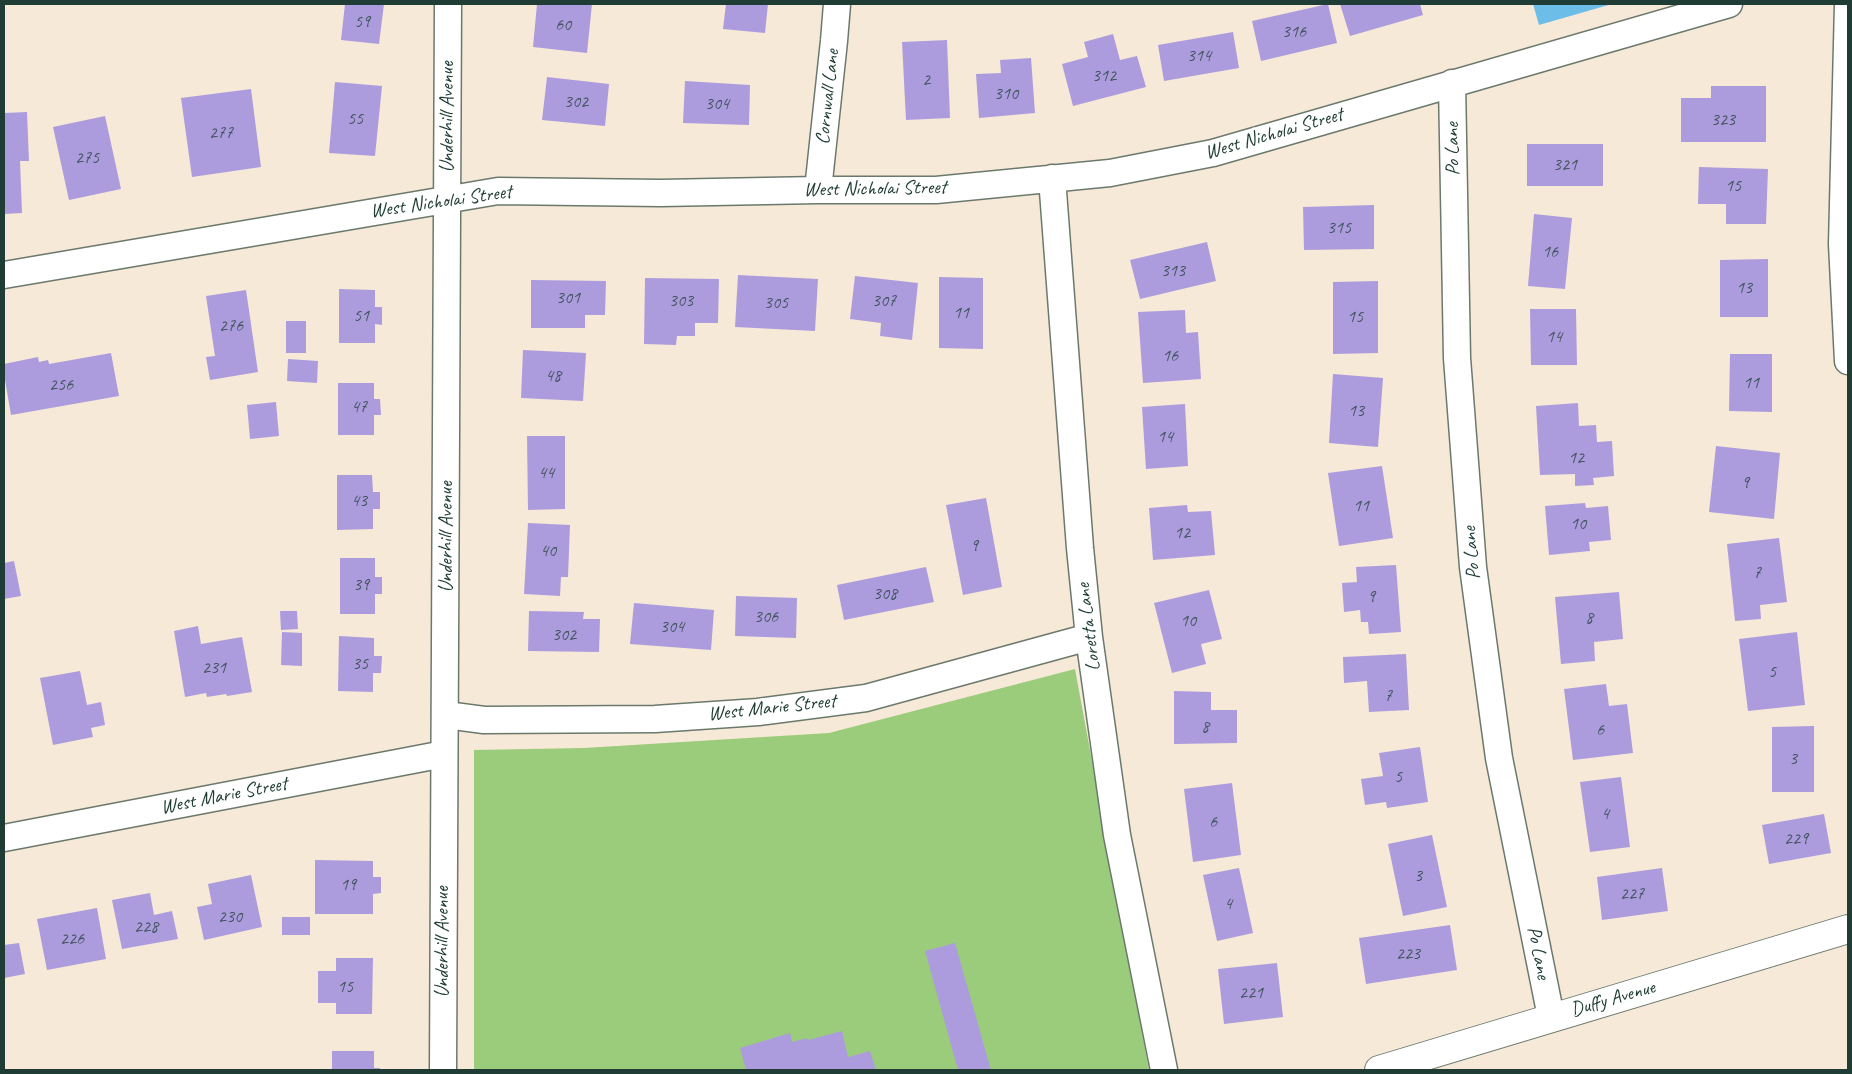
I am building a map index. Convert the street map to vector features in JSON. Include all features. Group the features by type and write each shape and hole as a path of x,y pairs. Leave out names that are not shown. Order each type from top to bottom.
{"street":[{"name":"Underhill Avenue","path":"443,1070 448,4"},
{"name":"Cornwall Lane","path":"818,190 837,4"},
{"name":"West Nicholai Street","path":"4,275 498,190 661,193 936,190 1110,173 1213,152 1729,4"},
{"path":"1848,4 1842,244 1848,361"},
{"name":"Po Lane","path":"1452,84 1456,358 1473,567 1499,758 1552,1017"},
{"name":"Loretta Lane","path":"1052,178 1080,548 1089,636 1117,835 1164,1070"},
{"name":"West Marie Street","path":"446,715 484,720 655,719 758,712 866,698 1089,636"},
{"name":"West Marie Street","path":"4,838 444,754"},
{"name":"Duffy Avenue","path":"1379,1070 1848,929"}],"green space":[{"path":"1075,669 1149,1070 474,1070 474,750 584,748 829,733"}],"water":[{"path":"1533,4 1612,4 1539,25"}],"building":[{"path":"345,4 384,4 379,44 341,40"},
{"path":"537,4 592,4 587,53 533,47"},
{"path":"726,4 768,4 765,33 723,29"},
{"path":"1328,4 1337,43 1261,61 1252,21"},
{"path":"1340,4 1420,4 1423,15 1350,36"},
{"path":"1233,32 1239,68 1164,81 1158,45"},
{"path":"1113,34 1120,60 1137,56 1146,87 1073,106 1062,64 1088,57 1084,42"},
{"path":"947,40 950,118 906,120 902,42"},
{"path":"1031,58 1035,113 979,118 976,74 1001,73 1000,60"},
{"path":"547,77 609,84 605,126 542,120"},
{"path":"685,81 750,85 749,125 683,123"},
{"path":"335,82 382,86 375,156 329,153"},
{"path":"1711,86 1766,86 1766,142 1681,142 1681,98 1711,98"},
{"path":"251,89 261,167 192,177 181,98"},
{"path":"27,112 29,161 20,161 22,213 4,214 4,113"},
{"path":"105,116 121,189 69,200 53,127"},
{"path":"1527,144 1603,144 1603,186 1527,186"},
{"path":"1699,167 1768,169 1766,224 1726,224 1726,204 1698,204"},
{"path":"1374,205 1374,249 1304,250 1303,207"},
{"path":"1534,214 1572,218 1565,289 1528,286"},
{"path":"1207,242 1216,281 1140,299 1130,260"},
{"path":"1768,259 1768,317 1720,317 1720,260"},
{"path":"738,275 818,279 815,331 735,327"},
{"path":"855,276 918,283 912,340 880,336 881,323 850,319"},
{"path":"939,277 983,278 983,349 939,348"},
{"path":"645,278 719,279 718,323 695,323 695,336 677,336 676,345 644,344"},
{"path":"531,280 606,281 605,315 585,315 585,328 531,328"},
{"path":"1378,281 1378,353 1333,354 1333,282"},
{"path":"339,289 375,290 375,307 382,307 382,325 375,324 375,343 339,343"},
{"path":"246,290 258,372 210,380 206,357 215,356 206,296"},
{"path":"1530,309 1576,309 1577,365 1531,365"},
{"path":"1185,310 1186,333 1198,332 1201,379 1143,383 1138,312"},
{"path":"286,321 306,321 306,353 286,353"},
{"path":"523,350 586,353 583,401 521,398"},
{"path":"111,353 119,396 11,415 4,364 38,357 39,362 48,360 49,364"},
{"path":"1730,354 1772,354 1772,412 1729,411"},
{"path":"288,359 318,361 317,383 287,381"},
{"path":"1333,374 1383,378 1378,447 1329,443"},
{"path":"338,383 374,383 374,399 380,399 381,415 374,415 374,435 338,435"},
{"path":"276,402 279,436 250,439 247,405"},
{"path":"1578,403 1579,426 1596,425 1597,442 1612,441 1614,476 1593,478 1594,485 1575,486 1575,474 1540,475 1536,406"},
{"path":"1185,404 1188,466 1146,469 1142,407"},
{"path":"527,436 565,436 565,509 528,510"},
{"path":"1716,446 1780,453 1774,519 1709,512"},
{"path":"1382,466 1393,538 1339,546 1328,473"},
{"path":"337,475 372,475 373,492 380,492 380,509 373,509 373,529 337,530"},
{"path":"986,498 1002,587 963,595 946,505"},
{"path":"1585,503 1586,508 1608,506 1611,540 1589,542 1590,551 1549,555 1545,506"},
{"path":"1187,505 1188,512 1211,511 1215,555 1153,560 1149,508"},
{"path":"528,523 570,525 568,577 561,577 560,596 524,594"},
{"path":"1779,538 1787,602 1760,605 1761,619 1735,621 1727,544"},
{"path":"340,558 375,558 375,577 382,577 382,594 375,594 375,614 340,614"},
{"path":"14,561 21,596 4,599 4,563"},
{"path":"1396,565 1401,632 1369,634 1368,622 1361,622 1360,610 1344,612 1342,583 1357,582 1356,567"},
{"path":"926,567 934,602 844,620 837,585"},
{"path":"1209,590 1222,639 1201,644 1206,664 1172,673 1154,603"},
{"path":"1619,592 1623,639 1594,642 1595,661 1561,664 1555,597"},
{"path":"736,596 797,598 796,638 735,636"},
{"path":"634,603 714,610 711,650 630,644"},
{"path":"280,611 297,611 298,629 281,630"},
{"path":"529,611 584,612 583,619 600,619 599,652 528,651"},
{"path":"198,626 201,644 242,637 252,692 207,697 206,693 185,697 174,631"},
{"path":"282,632 302,633 302,666 281,665"},
{"path":"1797,632 1805,705 1748,711 1739,639"},
{"path":"339,636 374,638 374,656 382,656 381,673 373,673 373,692 338,691"},
{"path":"1406,654 1409,710 1369,712 1367,681 1344,683 1343,657"},
{"path":"80,671 87,705 101,702 105,725 91,728 93,737 53,745 40,678"},
{"path":"1606,684 1609,706 1627,704 1633,753 1573,760 1564,689"},
{"path":"1174,691 1211,692 1211,710 1237,710 1237,743 1174,744"},
{"path":"1814,726 1814,792 1772,792 1772,727"},
{"path":"1420,747 1428,802 1387,808 1386,802 1365,805 1361,779 1383,776 1379,753"},
{"path":"1621,777 1630,847 1590,852 1580,782"},
{"path":"1232,783 1241,855 1193,862 1184,789"},
{"path":"1824,814 1831,853 1769,864 1762,825"},
{"path":"1432,835 1447,907 1403,916 1388,844"},
{"path":"315,860 373,861 373,877 381,877 381,893 373,894 373,914 315,914"},
{"path":"1239,868 1253,933 1217,941 1203,875"},
{"path":"1662,868 1668,911 1602,920 1597,877"},
{"path":"251,875 262,927 204,940 197,907 212,904 208,884"},
{"path":"150,893 154,915 172,911 178,939 122,949 112,900"},
{"path":"97,908 106,959 47,970 37,919"},
{"path":"282,917 310,917 310,935 282,935"},
{"path":"1450,925 1457,970 1366,984 1359,938"},
{"path":"19,943 25,974 4,978 4,945"},
{"path":"955,943 991,1070 958,1070 925,951"},
{"path":"336,958 373,958 372,1014 336,1014 336,1003 318,1003 318,971 336,971"},
{"path":"1277,963 1283,1017 1224,1024 1218,969"},
{"path":"842,1031 848,1057 870,1051 876,1070 746,1070 740,1048 790,1033 792,1042"},
{"path":"332,1051 374,1051 374,1068 380,1068 380,1070 332,1070"}]}
